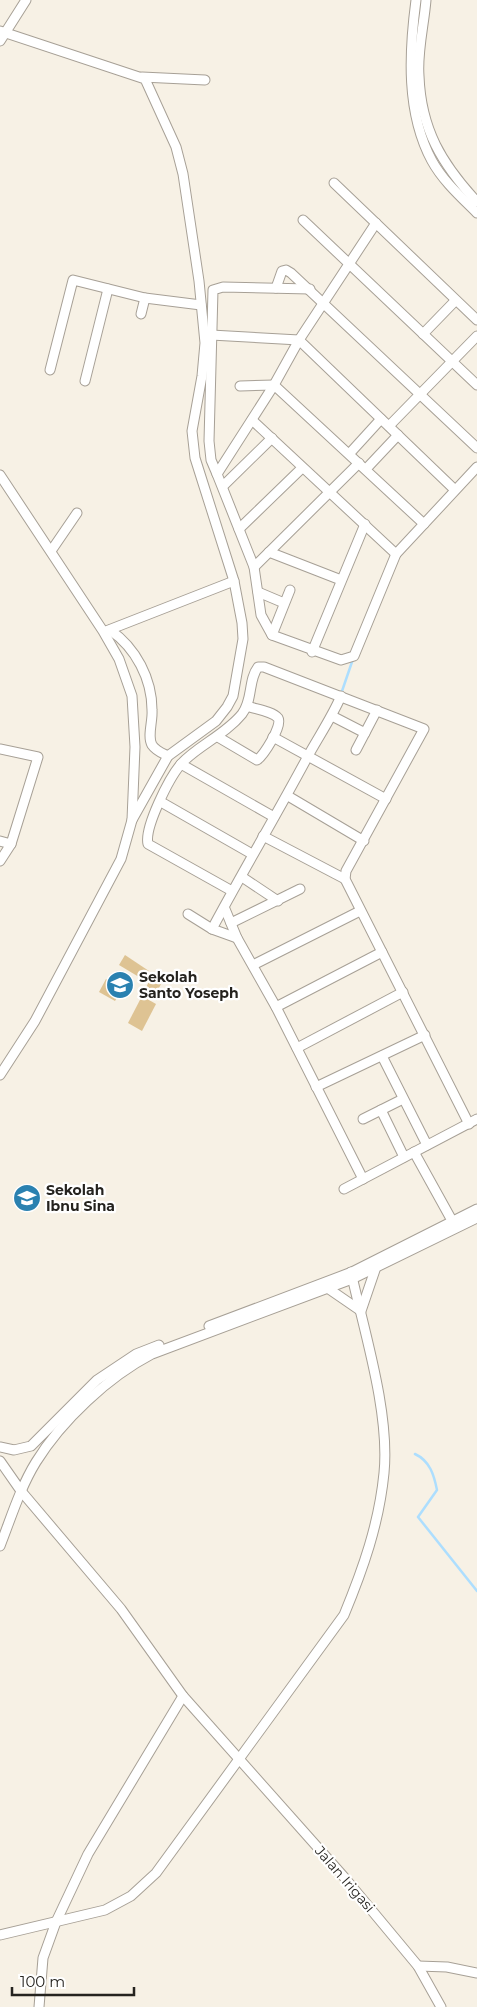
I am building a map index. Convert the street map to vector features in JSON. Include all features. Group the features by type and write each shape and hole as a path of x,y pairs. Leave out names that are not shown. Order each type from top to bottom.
{"street":[{"path":"26,0 2,35 142,77 205,80"},
{"path":"416,0 411,83 416,114 433,162 448,183 477,213"},
{"path":"426,0 418,75 430,136 440,157 456,179 477,202"},
{"path":"132,820 168,756 216,721 233,696 243,639 234,581 197,466 192,431 202,376 205,343 183,174 176,147 147,83 142,77"},
{"path":"334,183 456,301 475,315"},
{"path":"303,220 477,384"},
{"path":"217,474 274,385 299,340 376,223"},
{"path":"276,288 284,269 310,290 477,448"},
{"path":"50,370 73,280 145,298 201,305"},
{"path":"310,290 215,288 212,296 209,440 211,460 254,567 261,615 272,635 312,652 340,660 354,656 396,554 477,467"},
{"path":"85,381 108,289"},
{"path":"141,314 145,298"},
{"path":"424,334 456,301"},
{"path":"211,334 299,340 455,490"},
{"path":"389,426 477,336"},
{"path":"240,386 274,385 350,453 424,524"},
{"path":"257,387 262,404"},
{"path":"350,453 381,419"},
{"path":"252,420 396,554"},
{"path":"366,469 398,435"},
{"path":"223,486 272,438"},
{"path":"254,567 359,463"},
{"path":"240,529 302,468"},
{"path":"0,475 107,631 124,668 132,696 135,748 132,820 121,859 35,1021 0,1074"},
{"path":"51,551 77,513"},
{"path":"312,652 365,524"},
{"path":"269,552 342,580"},
{"path":"107,631 234,581"},
{"path":"272,635 290,590"},
{"path":"258,592 284,603"},
{"path":"107,631 124,640 140,665 150,689 152,711 151,743 156,750 168,756"},
{"path":"232,891 148,844 148,828 181,764 218,738 242,714 247,706 256,670 260,667 424,728 346,871 345,879 402,992 473,1122 344,1189"},
{"path":"212,929 225,909 232,891 242,877 252,854 288,796 341,696"},
{"path":"218,738 257,760 262,756 278,727 277,717 247,706"},
{"path":"356,750 377,710"},
{"path":"332,716 365,733"},
{"path":"273,737 386,799"},
{"path":"0,749 38,758 11,844 0,861"},
{"path":"181,764 274,817"},
{"path":"288,796 364,841"},
{"path":"161,802 252,854"},
{"path":"263,836 345,879"},
{"path":"0,841 11,844"},
{"path":"242,877 278,901"},
{"path":"231,923 300,889"},
{"path":"225,909 237,938 276,1007 363,1179"},
{"path":"253,965 360,911"},
{"path":"188,914 212,929 237,938"},
{"path":"276,1007 382,952"},
{"path":"297,1048 402,992"},
{"path":"316,1087 425,1035"},
{"path":"382,1056 427,1146"},
{"path":"363,1119 403,1100"},
{"path":"381,1110 404,1157"},
{"path":"414,1152 454,1225"},
{"path":"0,1447 14,1450 25,1448 36,1442 97,1380 136,1354 351,1276 375,1270 454,1225 477,1209"},
{"path":"0,1546 21,1491 36,1462 76,1414 106,1385 138,1361 202,1335 329,1289 351,1276 454,1225 477,1218"},
{"path":"361,1311 375,1270"},
{"path":"0,1935 105,1910 131,1896 156,1872 344,1615 362,1571 376,1528 384,1472 383,1427 361,1311 351,1276"},
{"path":"329,1289 361,1311"},
{"path":"25,1448 36,1462"},
{"name":"Jalan Irigasi","path":"0,1461 21,1491 121,1609 184,1696 344,1877 418,1966 441,2007"},
{"path":"39,2007 43,1958 56,1922 88,1854 184,1696"},
{"path":"418,1966 447,1967 477,1973"}],"shaded area":[{"path":"125,955 149,971 144,980 119,965"},
{"path":"152,975 163,980 153,1000 143,994"},
{"path":"106,979 122,988 115,1001 99,992"},
{"path":"142,996 156,1004 142,1031 128,1023"}],"waterway":[{"path":"341,694 353,659"},
{"path":"415,1454 428,1465 433,1474 437,1490 418,1517 477,1591"}],"place":[{"name":"Sekolah Santo Yoseph","path":"120,985"},
{"name":"Sekolah Ibnu Sina","path":"27,1198"}]}
